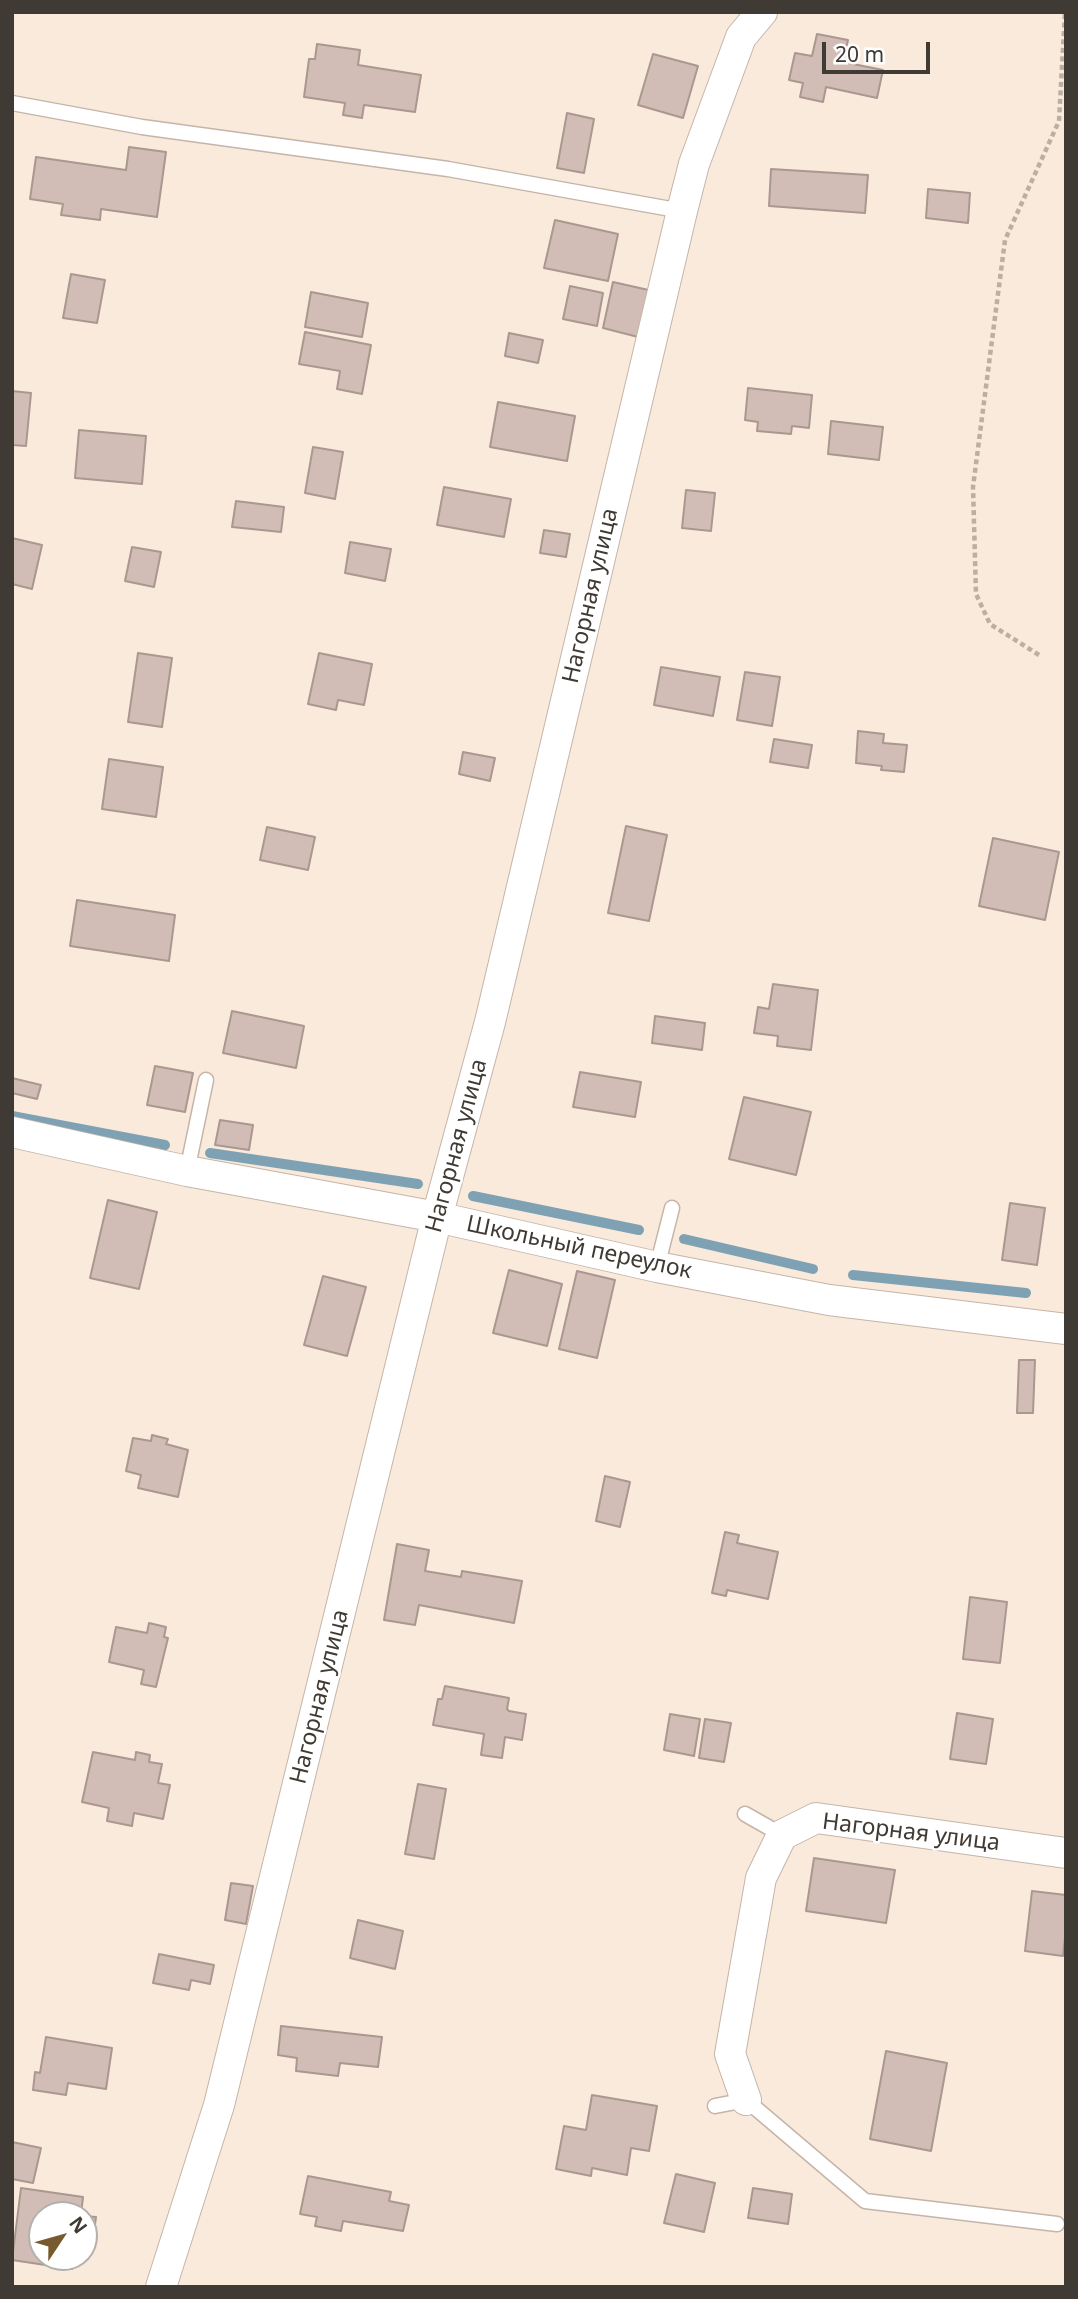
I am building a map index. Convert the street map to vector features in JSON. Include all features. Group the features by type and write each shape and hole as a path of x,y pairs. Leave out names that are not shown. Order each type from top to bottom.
{"street":[{"name":"Нагорная улица","path":"161,2287 222,2091 438,1217 493,1009 694,164 741,37 762,12"},
{"name":"Школьный переулок","path":"12,1132 187,1171 438,1217 657,1267 829,1300 1066,1329"},
{"name":"Нагорная улица","path":"782,1835 816,1818 1066,1853"},
{"path":"746,2100 730,2054 761,1878 782,1835"}],"lane":[{"path":"12,103 142,127 448,169 682,211"},
{"path":"187,1171 206,1080"},
{"path":"657,1267 672,1209"},
{"path":"745,1814 782,1835"},
{"path":"715,2106 746,2100 865,2201 1057,2224"}],"path":[{"path":"1039,655 990,624 976,594 973,487 1005,240 1059,121 1065,12"}],"building":[{"path":"817,34 848,40 843,62 883,70 877,98 826,87 823,102 800,97 803,83 789,80 795,53 812,56"},
{"path":"317,44 360,50 358,65 421,75 415,112 364,105 362,118 343,115 345,103 304,97 309,59 315,59"},
{"path":"653,54 698,66 683,118 638,105"},
{"path":"567,113 594,119 584,173 557,168"},
{"path":"129,147 166,152 157,217 101,209 100,220 61,215 63,204 30,199 36,157 126,170"},
{"path":"771,169 868,175 865,213 769,206"},
{"path":"928,189 970,193 968,223 926,218"},
{"path":"555,220 618,234 608,281 544,268"},
{"path":"71,274 105,280 97,323 63,318"},
{"path":"613,282 653,291 642,338 603,328"},
{"path":"570,286 603,293 597,326 563,319"},
{"path":"311,292 368,303 362,337 305,327"},
{"path":"305,332 371,345 362,394 337,389 340,371 299,364"},
{"path":"509,333 543,340 538,363 505,356"},
{"path":"748,388 812,395 809,428 792,426 791,434 757,431 758,422 745,420"},
{"path":"12,391 31,393 26,446 12,445"},
{"path":"498,402 575,416 567,461 490,447"},
{"path":"831,421 883,427 879,460 828,454"},
{"path":"79,430 146,436 142,484 75,478"},
{"path":"313,447 343,452 335,499 305,493"},
{"path":"444,487 511,499 504,537 437,525"},
{"path":"686,490 715,493 711,531 682,528"},
{"path":"236,501 284,507 281,532 232,527"},
{"path":"544,530 570,534 566,557 540,553"},
{"path":"12,538 42,545 32,589 12,584"},
{"path":"350,542 391,549 385,581 345,573"},
{"path":"132,547 161,552 154,587 125,581"},
{"path":"138,653 172,658 162,727 128,722"},
{"path":"319,653 372,664 364,705 338,700 336,710 308,704"},
{"path":"661,667 720,677 713,716 654,705"},
{"path":"745,672 780,677 772,726 737,720"},
{"path":"858,731 884,734 883,743 907,745 904,772 881,770 882,766 856,763"},
{"path":"774,739 812,745 808,768 770,762"},
{"path":"463,752 495,758 490,781 459,774"},
{"path":"109,759 163,767 156,817 102,809"},
{"path":"626,826 667,835 649,921 608,913"},
{"path":"267,827 315,837 308,870 260,860"},
{"path":"993,838 1059,852 1045,920 979,906"},
{"path":"77,900 175,915 169,961 70,946"},
{"path":"773,984 818,990 811,1050 777,1046 778,1036 754,1033 758,1007 769,1009"},
{"path":"232,1011 304,1026 296,1068 223,1053"},
{"path":"655,1016 705,1023 702,1050 652,1043"},
{"path":"155,1066 193,1073 185,1112 147,1105"},
{"path":"580,1072 641,1082 635,1117 573,1107"},
{"path":"12,1078 41,1085 37,1099 12,1093"},
{"path":"744,1097 811,1112 796,1175 729,1159"},
{"path":"220,1120 253,1125 249,1150 215,1145"},
{"path":"108,1200 157,1212 139,1289 90,1278"},
{"path":"1010,1203 1045,1208 1037,1265 1002,1260"},
{"path":"509,1270 562,1284 547,1346 493,1333"},
{"path":"577,1271 615,1280 597,1358 559,1349"},
{"path":"323,1276 366,1287 347,1356 304,1345"},
{"path":"1019,1360 1035,1360 1033,1413 1017,1413"},
{"path":"152,1435 168,1439 166,1444 188,1450 178,1497 138,1488 141,1475 126,1471 133,1438 151,1441"},
{"path":"605,1476 630,1482 620,1527 596,1521"},
{"path":"725,1532 739,1535 737,1543 778,1552 768,1599 727,1590 726,1596 712,1593"},
{"path":"397,1544 429,1550 425,1571 461,1577 462,1571 522,1581 514,1623 419,1605 415,1625 384,1620"},
{"path":"970,1597 1007,1602 1000,1663 963,1659"},
{"path":"149,1623 166,1627 164,1637 168,1638 156,1687 141,1684 144,1670 109,1662 116,1627 147,1633"},
{"path":"445,1686 509,1698 509,1711 526,1714 522,1740 505,1737 502,1758 481,1755 484,1734 433,1725 438,1699 442,1699"},
{"path":"957,1713 993,1719 986,1764 950,1759"},
{"path":"670,1714 700,1719 694,1756 664,1750"},
{"path":"705,1719 731,1723 724,1762 699,1758"},
{"path":"93,1752 135,1760 136,1752 150,1755 149,1762 162,1764 158,1783 170,1785 163,1819 134,1813 132,1826 107,1821 109,1808 82,1802"},
{"path":"418,1784 446,1789 434,1859 405,1854"},
{"path":"814,1858 895,1870 886,1923 806,1911"},
{"path":"231,1883 253,1886 246,1924 225,1920"},
{"path":"1032,1891 1066,1895 1063,1956 1025,1951"},
{"path":"358,1920 403,1931 395,1969 350,1958"},
{"path":"159,1954 214,1965 210,1984 191,1980 189,1990 153,1983"},
{"path":"281,2026 382,2037 378,2067 340,2063 338,2076 296,2071 297,2058 278,2055"},
{"path":"46,2037 112,2048 106,2089 68,2083 66,2095 33,2090 35,2072 40,2073"},
{"path":"886,2051 947,2063 931,2151 870,2139"},
{"path":"592,2095 657,2106 649,2151 631,2148 627,2175 592,2168 591,2176 556,2169 564,2126 586,2130"},
{"path":"12,2142 41,2148 33,2183 12,2179"},
{"path":"676,2174 715,2183 704,2232 664,2223"},
{"path":"308,2176 391,2192 389,2201 409,2205 403,2231 343,2221 341,2231 315,2226 317,2217 300,2214"},
{"path":"21,2188 83,2197 83,2201 28,2201 28,2262 12,2260"},
{"path":"753,2188 792,2194 788,2224 748,2218"}],"waterway":[{"path":"12,1116 165,1145"},
{"path":"210,1153 418,1184"},
{"path":"473,1196 639,1230"},
{"path":"684,1239 813,1269"},
{"path":"853,1275 1026,1293"}]}
